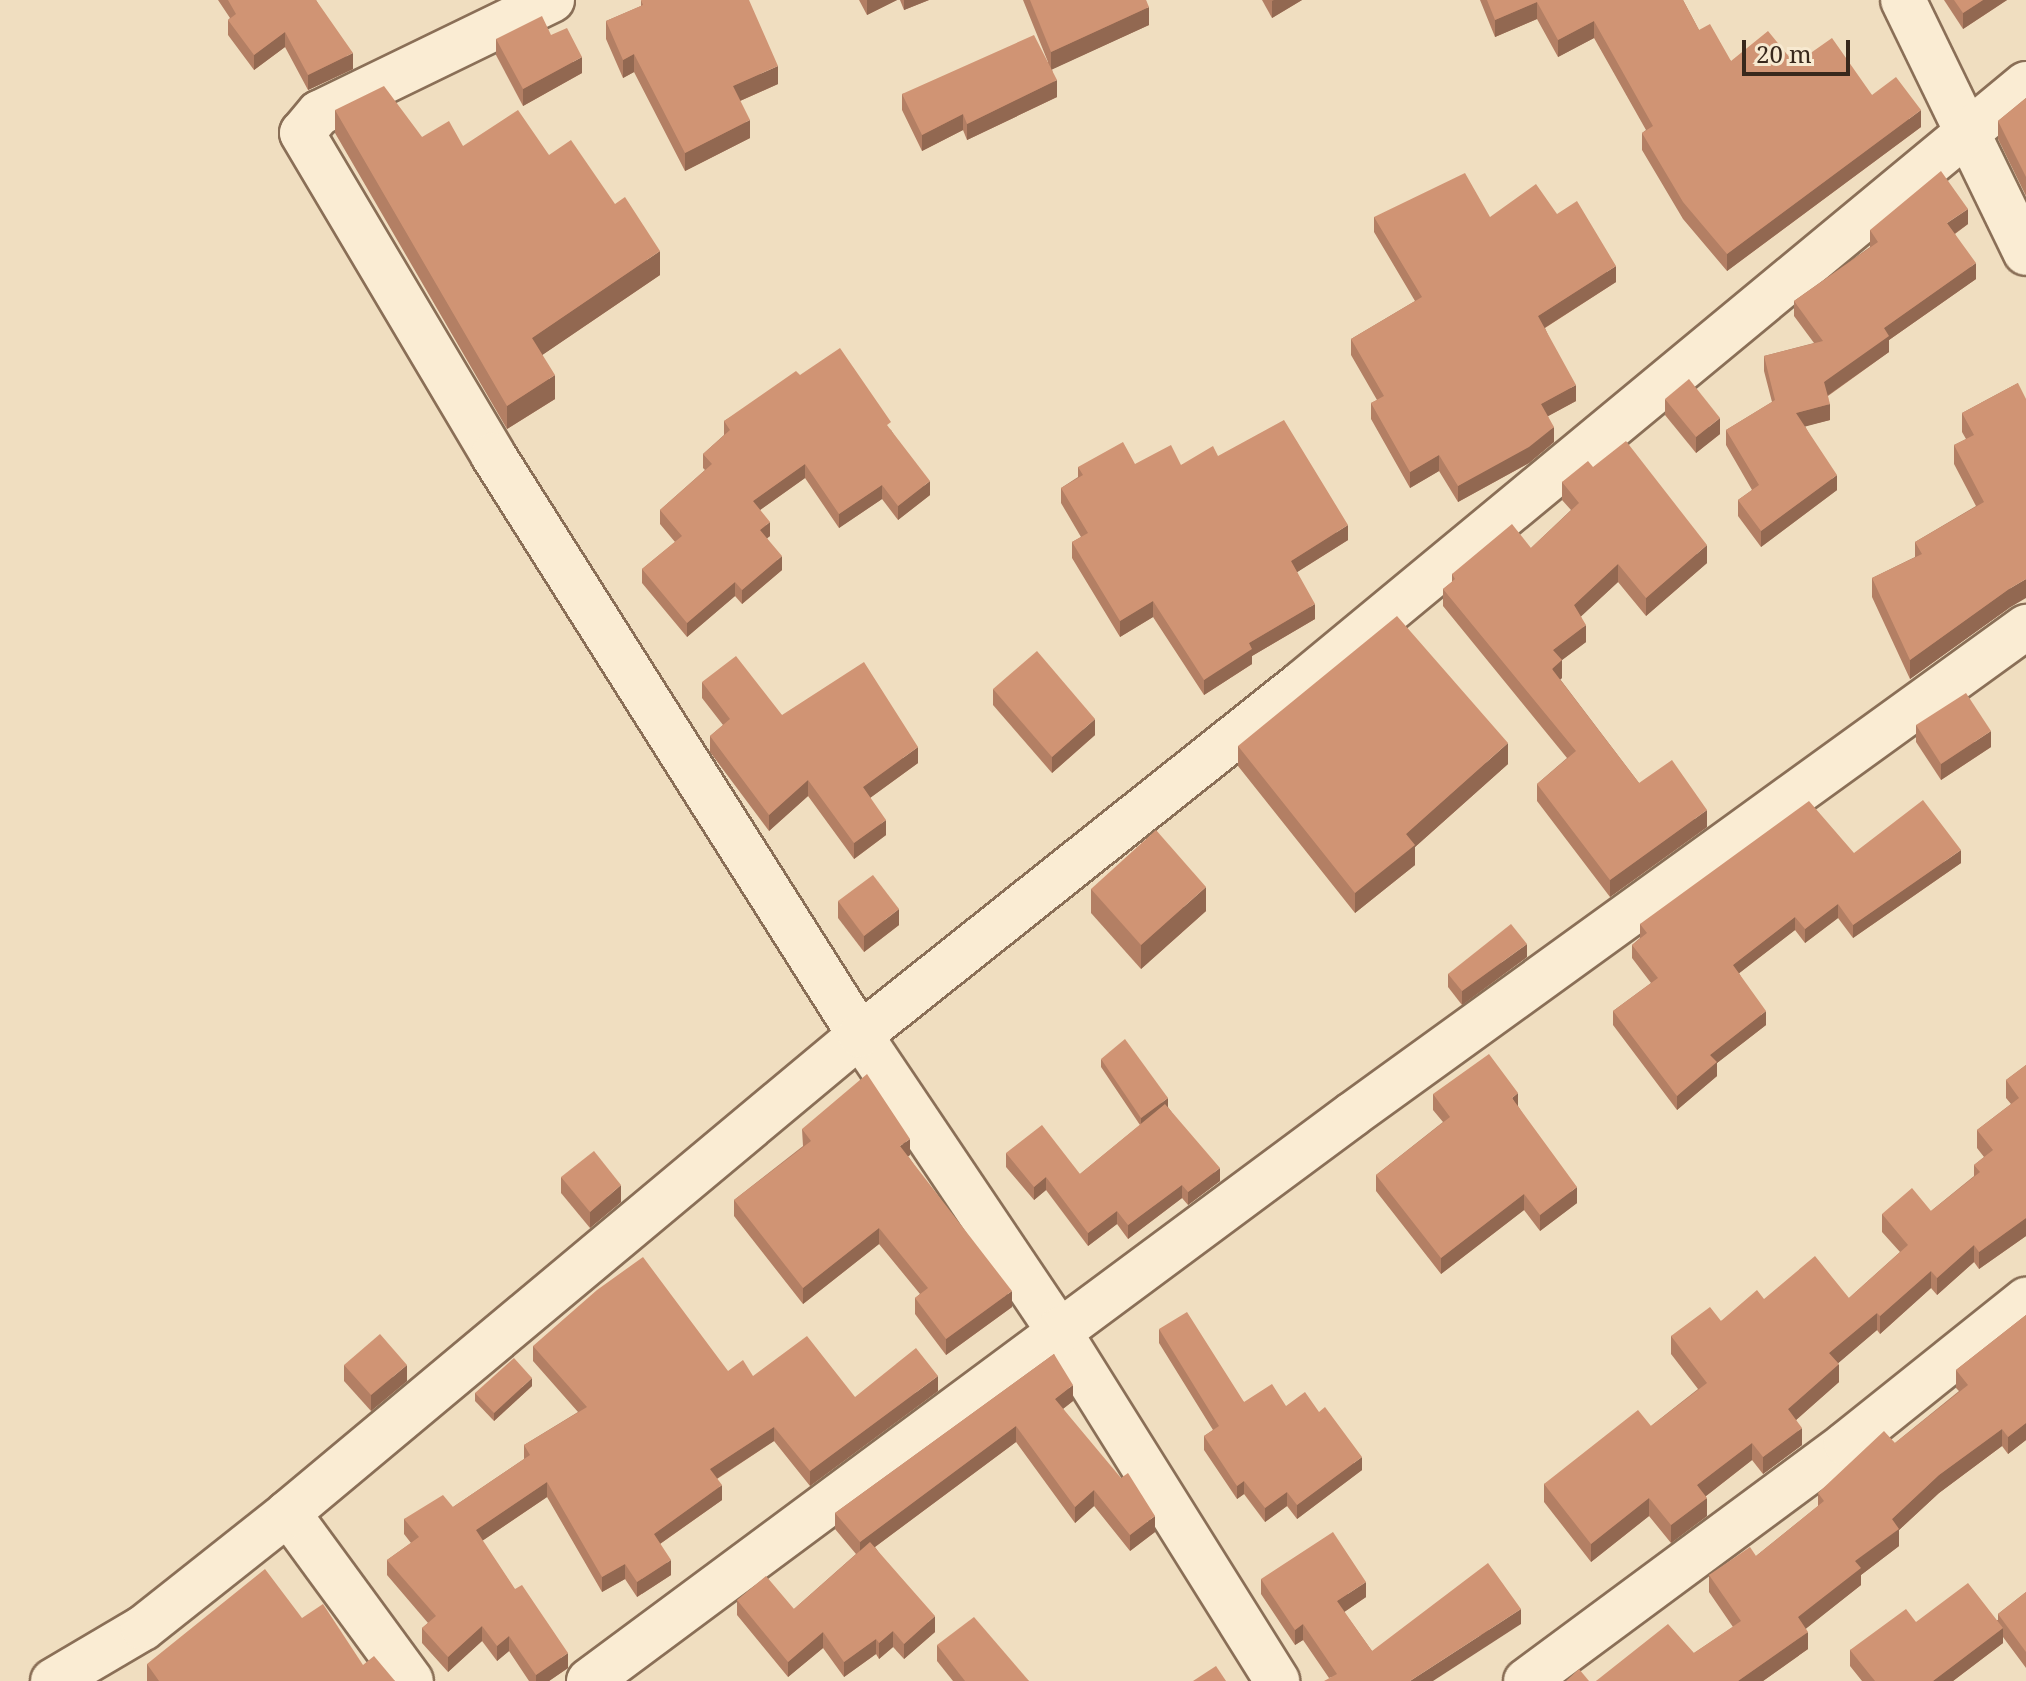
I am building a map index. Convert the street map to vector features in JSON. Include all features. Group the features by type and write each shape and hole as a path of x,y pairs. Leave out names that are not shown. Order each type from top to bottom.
{"street":[{"path":"552,0 319,113 302,133 493,455 860,1035 1058,1330 1277,1681"},
{"path":"1903,0 1969,130 2026,253"},
{"path":"53,1681 143,1628 288,1513 860,1035 1301,684 2026,84"},
{"path":"589,1681 1058,1330 2026,627"},
{"path":"1526,1681 1846,1444 2026,1300"},
{"path":"288,1513 411,1681"}],"building":[{"path":"228,0 316,0 353,53 308,75 285,32 254,55 228,20 236,14"},
{"path":"641,0 749,0 778,66 733,86 750,120 685,153 634,54 623,60 606,21 643,5"},
{"path":"1030,0 1146,0 1149,7 1051,52"},
{"path":"1487,0 1683,0 1699,30 1710,24 1731,61 1768,31 1795,64 1832,38 1872,95 1896,77 1921,110 1727,254 1683,202 1642,133 1653,126 1594,21 1558,40 1537,2 1495,20"},
{"path":"1954,0 1983,0 1963,13"},
{"path":"542,16 551,35 567,28 582,57 523,89 496,39"},
{"path":"1034,35 1057,80 967,124 963,114 922,135 902,94"},
{"path":"384,86 422,137 449,121 463,146 518,110 549,155 571,140 615,204 625,197 660,251 532,338 555,375 507,406 335,110"},
{"path":"2026,98 2026,177 1998,121"},
{"path":"1941,171 1968,209 1947,223 1976,263 1884,328 1889,336 1824,382 1830,404 1796,413 1837,475 1761,531 1738,500 1759,485 1726,430 1775,400 1764,356 1823,341 1794,301 1878,242 1870,230"},
{"path":"1465,173 1490,217 1536,184 1557,214 1577,201 1616,266 1538,316 1576,385 1541,404 1554,427 1529,447 1458,486 1439,455 1410,472 1371,403 1384,396 1351,339 1422,297 1374,217"},
{"path":"840,348 891,422 887,425 930,481 898,506 882,485 839,514 805,464 753,501 770,522 760,530 782,556 742,590 735,582 687,623 642,569 682,536 660,510 712,464 703,454 730,430 724,421 796,371 800,375"},
{"path":"1689,379 1720,418 1696,437 1665,399"},
{"path":"2018,383 2026,399 2026,579 1910,660 1872,578 1922,554 1915,542 1984,502 1954,445 1974,435 1962,413"},
{"path":"1284,420 1348,525 1291,561 1315,604 1249,643 1252,649 1204,680 1153,601 1120,621 1072,542 1088,533 1061,488 1083,475 1078,467 1123,442 1135,464 1171,445 1181,465 1213,446 1218,456"},
{"path":"1626,441 1707,545 1646,598 1618,564 1574,605 1586,625 1553,650 1562,660 1552,669 1639,783 1672,760 1707,810 1610,880 1537,784 1576,751 1443,589 1455,579 1452,574 1512,524 1531,548 1579,503 1562,482 1588,461 1593,467"},
{"path":"1397,616 1508,743 1406,834 1415,845 1355,893 1238,746"},
{"path":"1037,651 1095,719 1052,757 993,689"},
{"path":"736,656 782,715 864,662 918,747 863,787 886,820 854,843 808,780 769,815 710,736 730,719 702,682"},
{"path":"1966,693 1991,731 1941,764 1916,725"},
{"path":"1923,800 1961,850 1853,925 1838,904 1805,929 1795,917 1733,965 1766,1011 1710,1055 1717,1062 1677,1096 1613,1011 1658,978 1632,945 1647,933 1640,924 1809,801 1854,853"},
{"path":"1156,830 1206,887 1141,945 1091,889"},
{"path":"873,875 899,909 864,936 838,901"},
{"path":"1511,924 1527,944 1462,991 1448,974"},
{"path":"1125,1039 1168,1098 1141,1118 1101,1059"},
{"path":"1489,1054 1518,1093 1512,1098 1577,1187 1540,1215 1524,1194 1441,1258 1376,1175 1450,1117 1433,1094"},
{"path":"2026,1065 2026,1218 1979,1252 1974,1245 1937,1278 1931,1271 1880,1316 1877,1313 1829,1353 1839,1364 1788,1409 1802,1428 1763,1457 1752,1443 1697,1485 1707,1498 1671,1525 1649,1498 1591,1544 1544,1484 1638,1410 1651,1426 1707,1383 1671,1336 1710,1307 1721,1321 1757,1290 1764,1299 1815,1256 1849,1298 1908,1245 1882,1214 1912,1188 1931,1211 1980,1172 1974,1165 1993,1150 1977,1130 2019,1098 2006,1080"},
{"path":"867,1074 910,1139 900,1146 1012,1291 946,1339 915,1298 928,1288 879,1228 803,1288 734,1200 811,1141 802,1129"},
{"path":"1165,1104 1220,1168 1188,1192 1182,1185 1128,1225 1117,1211 1088,1233 1046,1177 1034,1187 1006,1153 1042,1125 1080,1174"},
{"path":"594,1151 621,1185 590,1212 561,1177"},
{"path":"643,1257 728,1371 743,1360 753,1376 807,1336 855,1397 916,1348 938,1376 810,1471 774,1427 710,1469 722,1485 654,1534 671,1560 637,1582 625,1564 602,1577 547,1482 476,1530 515,1589 522,1585 568,1653 536,1675 509,1636 497,1646 482,1626 448,1657 422,1628 436,1616 387,1560 419,1537 404,1519 443,1495 453,1507 530,1455 524,1445 587,1407 533,1346 597,1290"},
{"path":"1187,1312 1244,1402 1272,1384 1286,1406 1305,1392 1319,1412 1325,1407 1362,1457 1297,1505 1287,1492 1265,1508 1244,1481 1237,1486 1204,1436 1219,1426 1159,1329"},
{"path":"2026,1315 2026,1423 2008,1437 2002,1429 1939,1475 1892,1519 1899,1529 1855,1561 1861,1568 1798,1617 1808,1632 1738,1681 1596,1681 1668,1624 1694,1653 1741,1621 1709,1575 1750,1547 1756,1556 1824,1501 1818,1493 1884,1431 1895,1443 1968,1385 1956,1370"},
{"path":"380,1334 407,1365 371,1395 344,1365"},
{"path":"1054,1354 1073,1385 1055,1399 1121,1478 1128,1473 1155,1516 1130,1535 1094,1490 1075,1507 1016,1426 860,1542 835,1513"},
{"path":"514,1358 532,1378 494,1413 475,1393"},
{"path":"1333,1532 1366,1582 1337,1601 1372,1651 1488,1563 1521,1609 1410,1681 1324,1681 1337,1674 1303,1624 1295,1630 1261,1579"},
{"path":"870,1542 935,1616 904,1644 893,1631 879,1643 876,1639 844,1662 823,1632 788,1662 737,1600 766,1576 794,1609"},
{"path":"265,1569 302,1618 323,1604 363,1665 374,1656 395,1681 159,1681 147,1664"},
{"path":"1968,1583 2003,1628 1933,1681 1875,1681 1850,1650 1906,1609 1916,1622"},
{"path":"2026,1592 2026,1652 1998,1614"},
{"path":"974,1617 1029,1681 965,1681 937,1645"},
{"path":"1216,1666 1226,1681 1193,1681"},
{"path":"1579,1669 1589,1681 1566,1681"}]}
